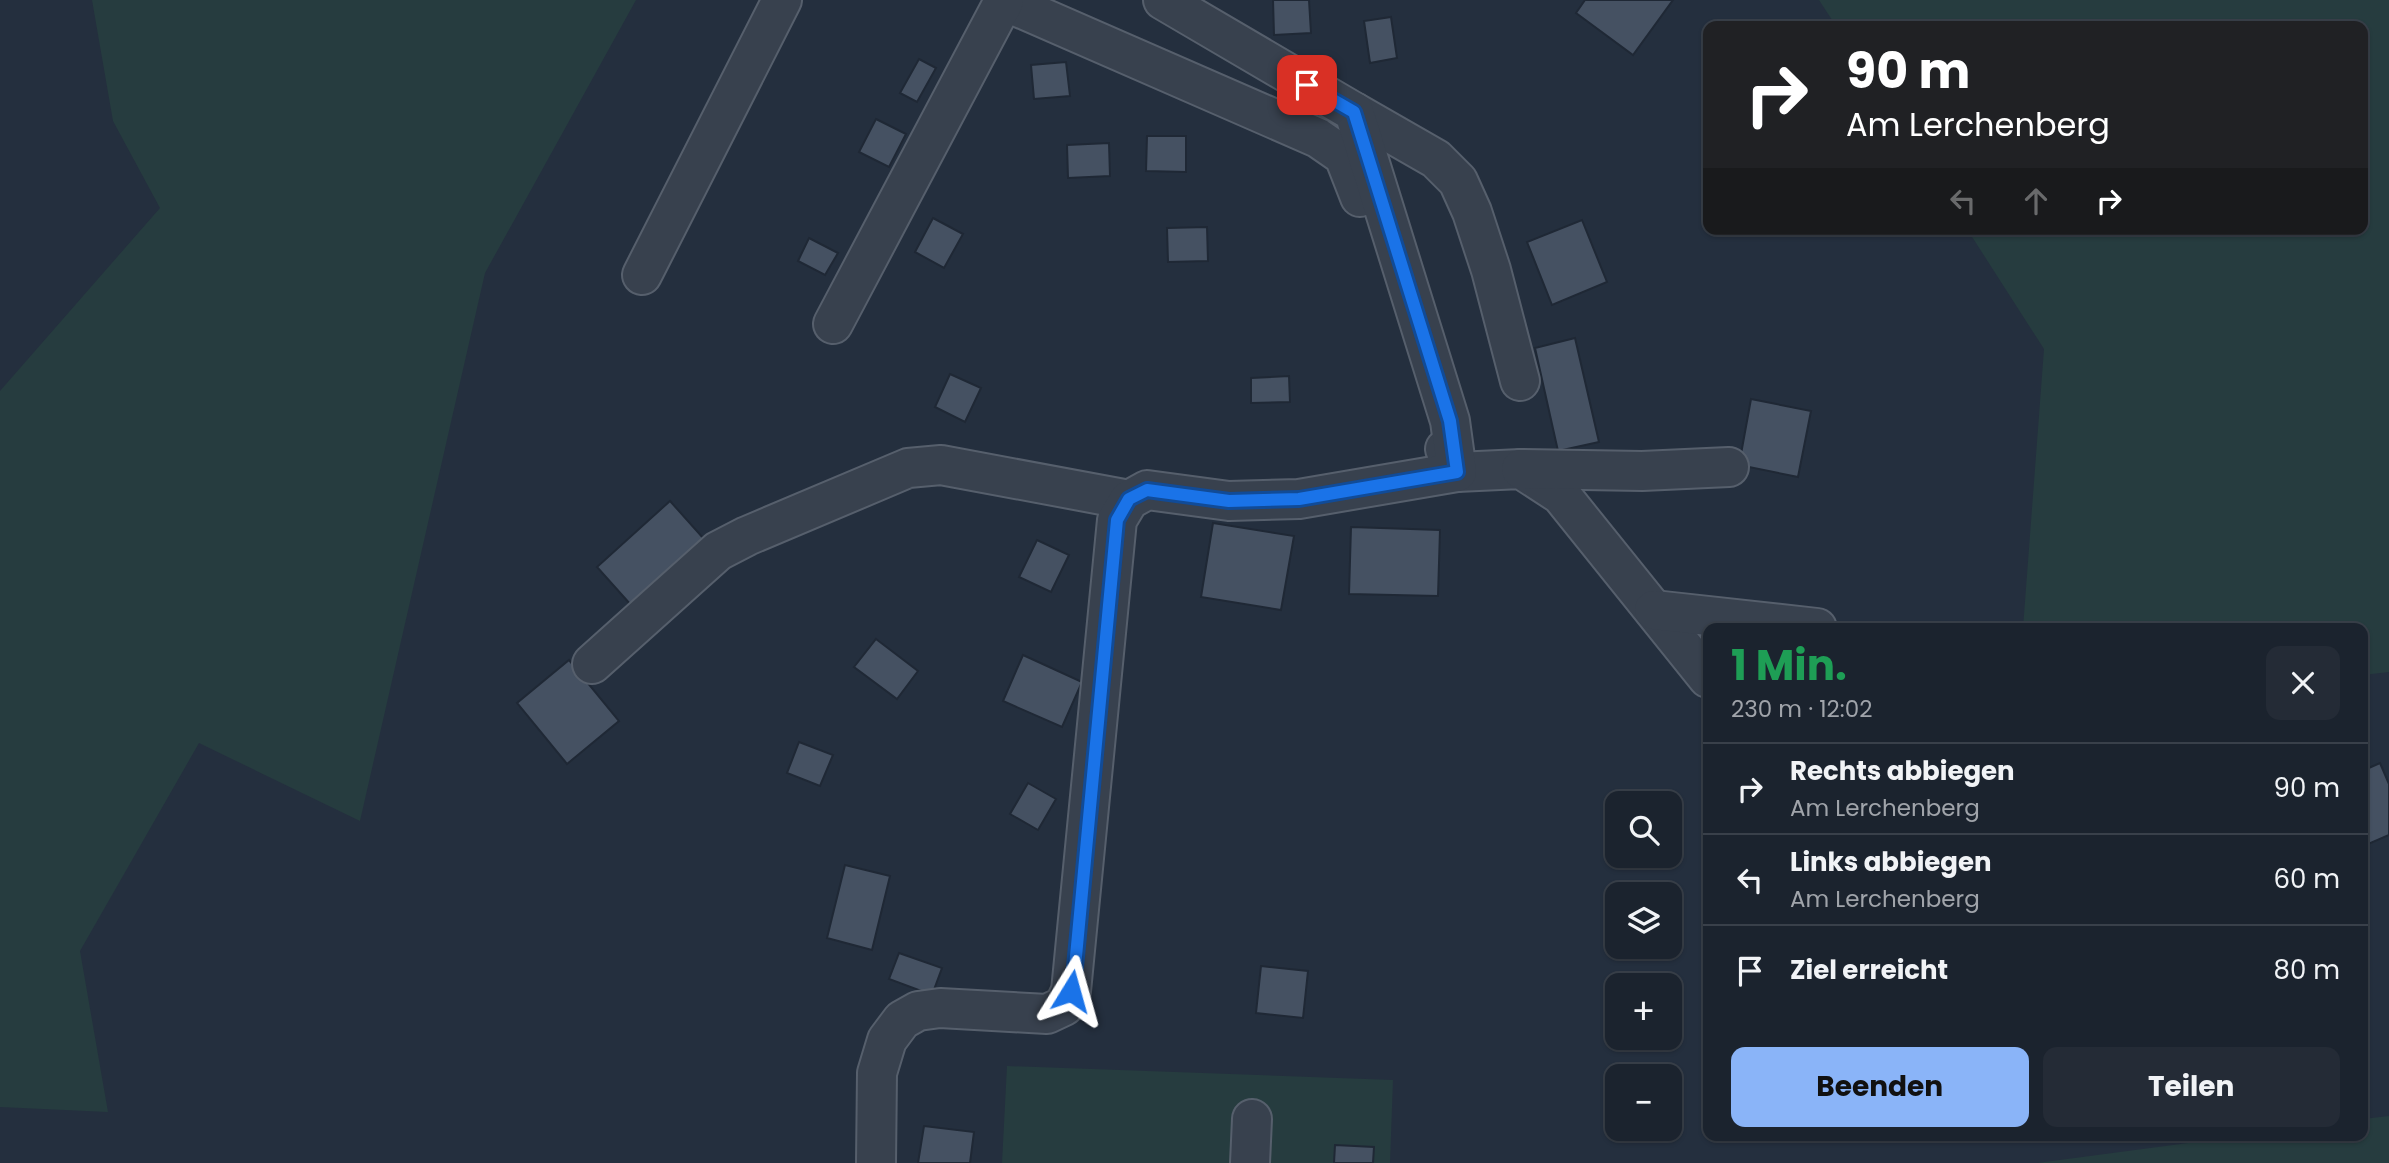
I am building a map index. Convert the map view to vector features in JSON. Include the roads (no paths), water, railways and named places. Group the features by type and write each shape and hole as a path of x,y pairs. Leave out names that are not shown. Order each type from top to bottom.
{"street":[{"path":"642,275 782,0"},
{"path":"1163,0 1436,159 1458,181 1472,212 1491,270 1520,381"},
{"path":"833,324 1003,1 1318,138 1344,156 1355,180 1434,429 1457,472"},
{"path":"1354,112 1450,421 1457,472"},
{"path":"592,664 718,551 747,536 908,468 941,466 1129,499"},
{"path":"876,1163 877,1073 887,1040 902,1020 918,1011 940,1008 1047,1014 1064,1006 1071,991 1117,520 1129,499 1147,490 1229,501 1299,499 1457,472 1521,469 1642,471 1729,467"},
{"path":"1521,469 1561,495 1703,672"},
{"path":"1654,610 1772,623"},
{"path":"1250,1163 1252,1119"}]}
